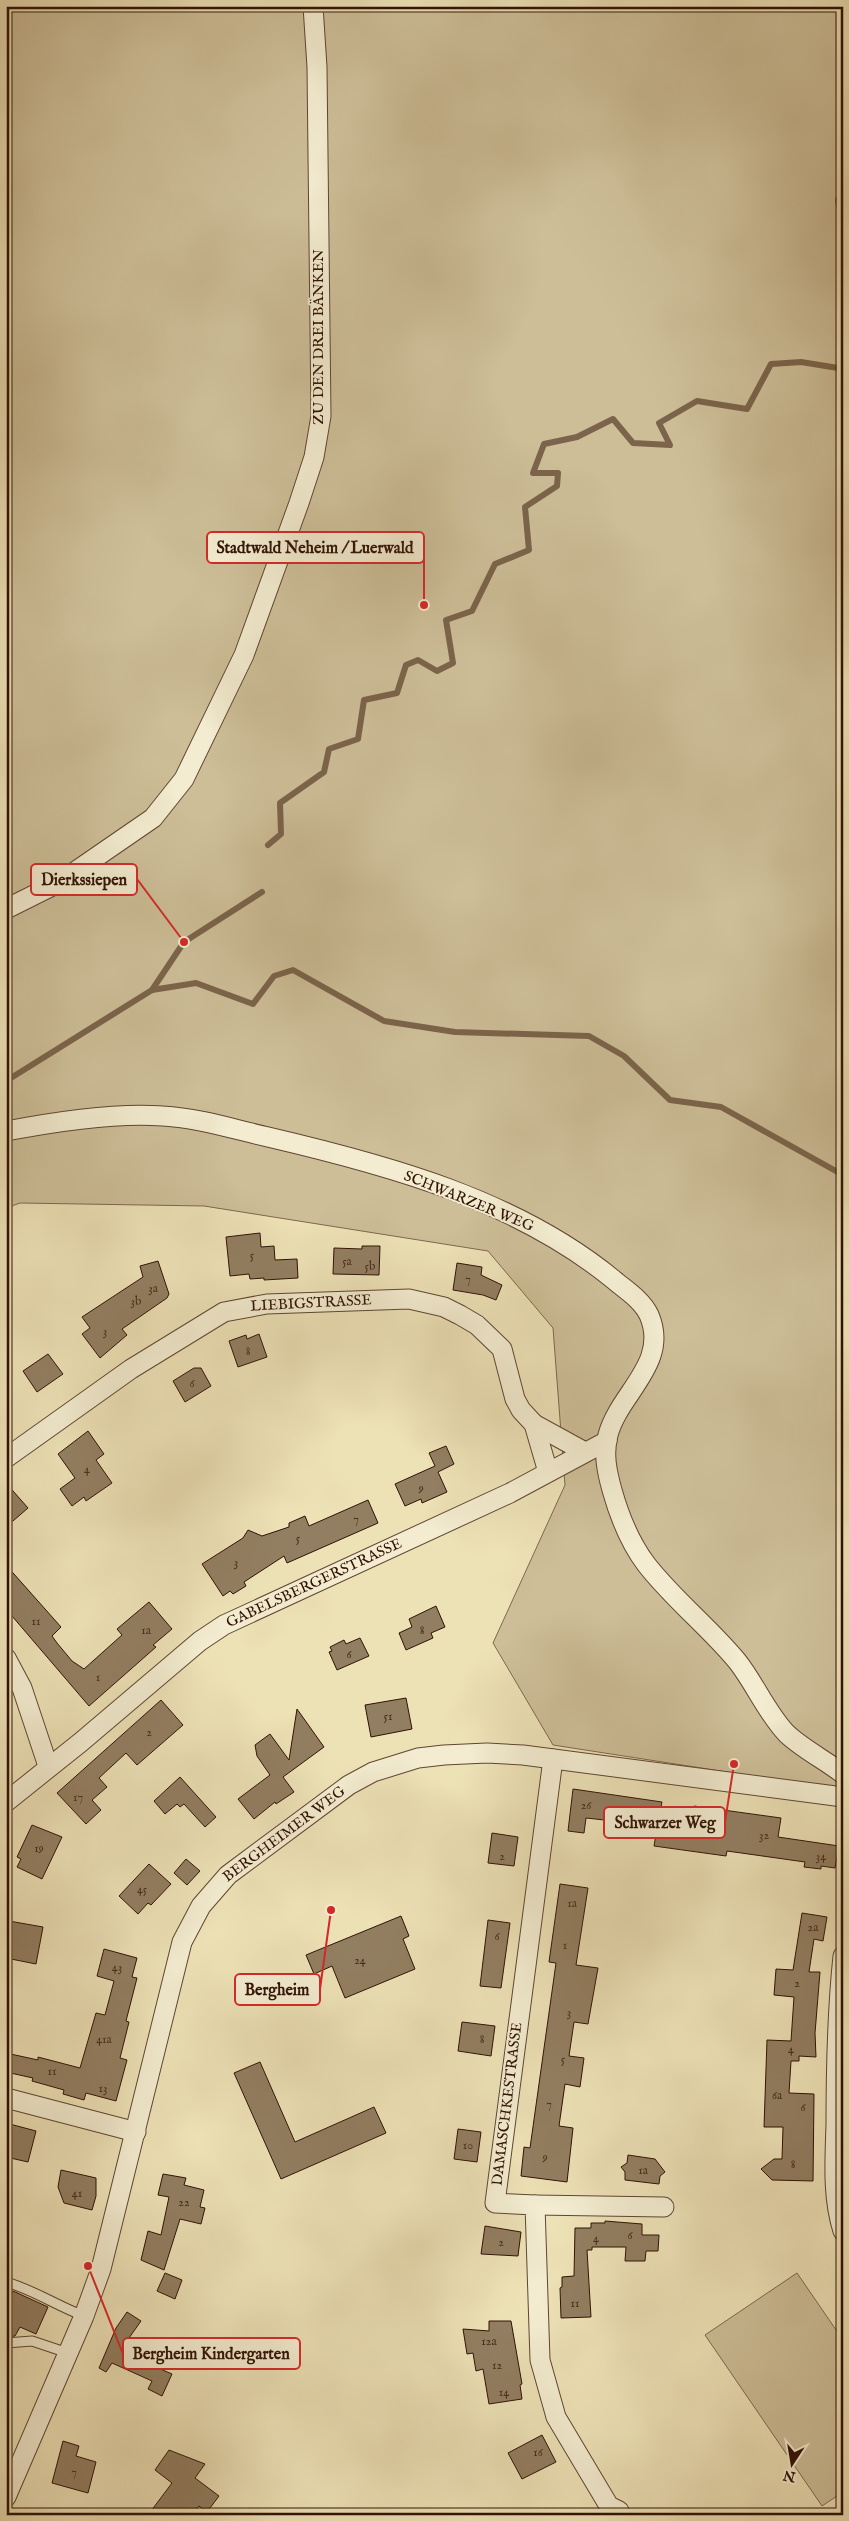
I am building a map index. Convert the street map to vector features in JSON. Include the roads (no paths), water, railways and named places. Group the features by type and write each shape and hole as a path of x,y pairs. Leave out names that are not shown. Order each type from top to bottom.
{"street":[{"name":"ZU DEN DREI BÄNKEN","path":"6,909 60,882 153,818 184,780 244,655 299,503 314,457 321,416 317,68 313,6"},
{"name":"SCHWARZER WEG","path":"6,1131 127,1116 162,1116 187,1119 306,1146 379,1166 455,1193 542,1231 569,1247 631,1294 645,1308 652,1326 655,1344 650,1361 614,1418 607,1441 605,1459 615,1500 626,1527 646,1564 738,1662 786,1733 843,1774"},
{"name":"LIEBIGSTRASSE","path":"6,1458 131,1369 224,1312 267,1304 409,1299 444,1307 477,1324 502,1349 515,1398 521,1410 534,1424 585,1452"},
{"name":"LIEBIGSTRASSE","path":"534,1424 548,1472"},
{"name":"GABELSBERGERSTRASSE","path":"6,1802 48,1766 81,1742 200,1641 224,1625 510,1493 607,1441"},
{"path":"6,1658 25,1696 48,1766"},
{"name":"BERGHEIMER WEG","path":"6,2497 84,2316 101,2270 182,1942 201,1906 228,1875 349,1785 387,1766 418,1758 487,1753 553,1759 843,1797"},
{"name":"DAMASCHKESTRASSE","path":"535,2205 495,2203 553,1759"},
{"path":"843,1956 836,2050 835,2175 843,2231"},
{"path":"6,2098 136,2132"},
{"path":"619,2511 609,2506 556,2416 550,2398 540,2360 535,2205 664,2207"}],"lane":[{"path":"6,2282 39,2294 62,2308 84,2316"},
{"path":"6,2343 32,2341 68,2353"}],"waterway":[{"path":"843,194 838,200 843,226"},
{"path":"268,845 281,834 280,803 324,772 329,749 358,739 364,700 397,693 406,665 418,660 437,671 453,663 446,620 472,611 495,564 529,550 525,507 557,486 558,473 533,473 544,444 577,437 613,419 633,443 670,445 659,423 697,401 747,409 771,364 801,362 838,368 843,365"},
{"path":"152,990 184,942 262,892"},
{"path":"6,1081 152,990 196,983 253,1004 274,976 293,970 384,1021 455,1032 589,1036 624,1056 670,1100 721,1107 843,1175"}],"place":[{"name":"Stadtwald Neheim / Luerwald","path":"424,605"},
{"name":"Dierkssiepen","path":"184,942"},
{"name":"Schwarzer Weg","path":"734,1764"},
{"name":"Bergheim","path":"331,1910"},
{"name":"Bergheim Kindergarten","path":"88,2266"}]}
